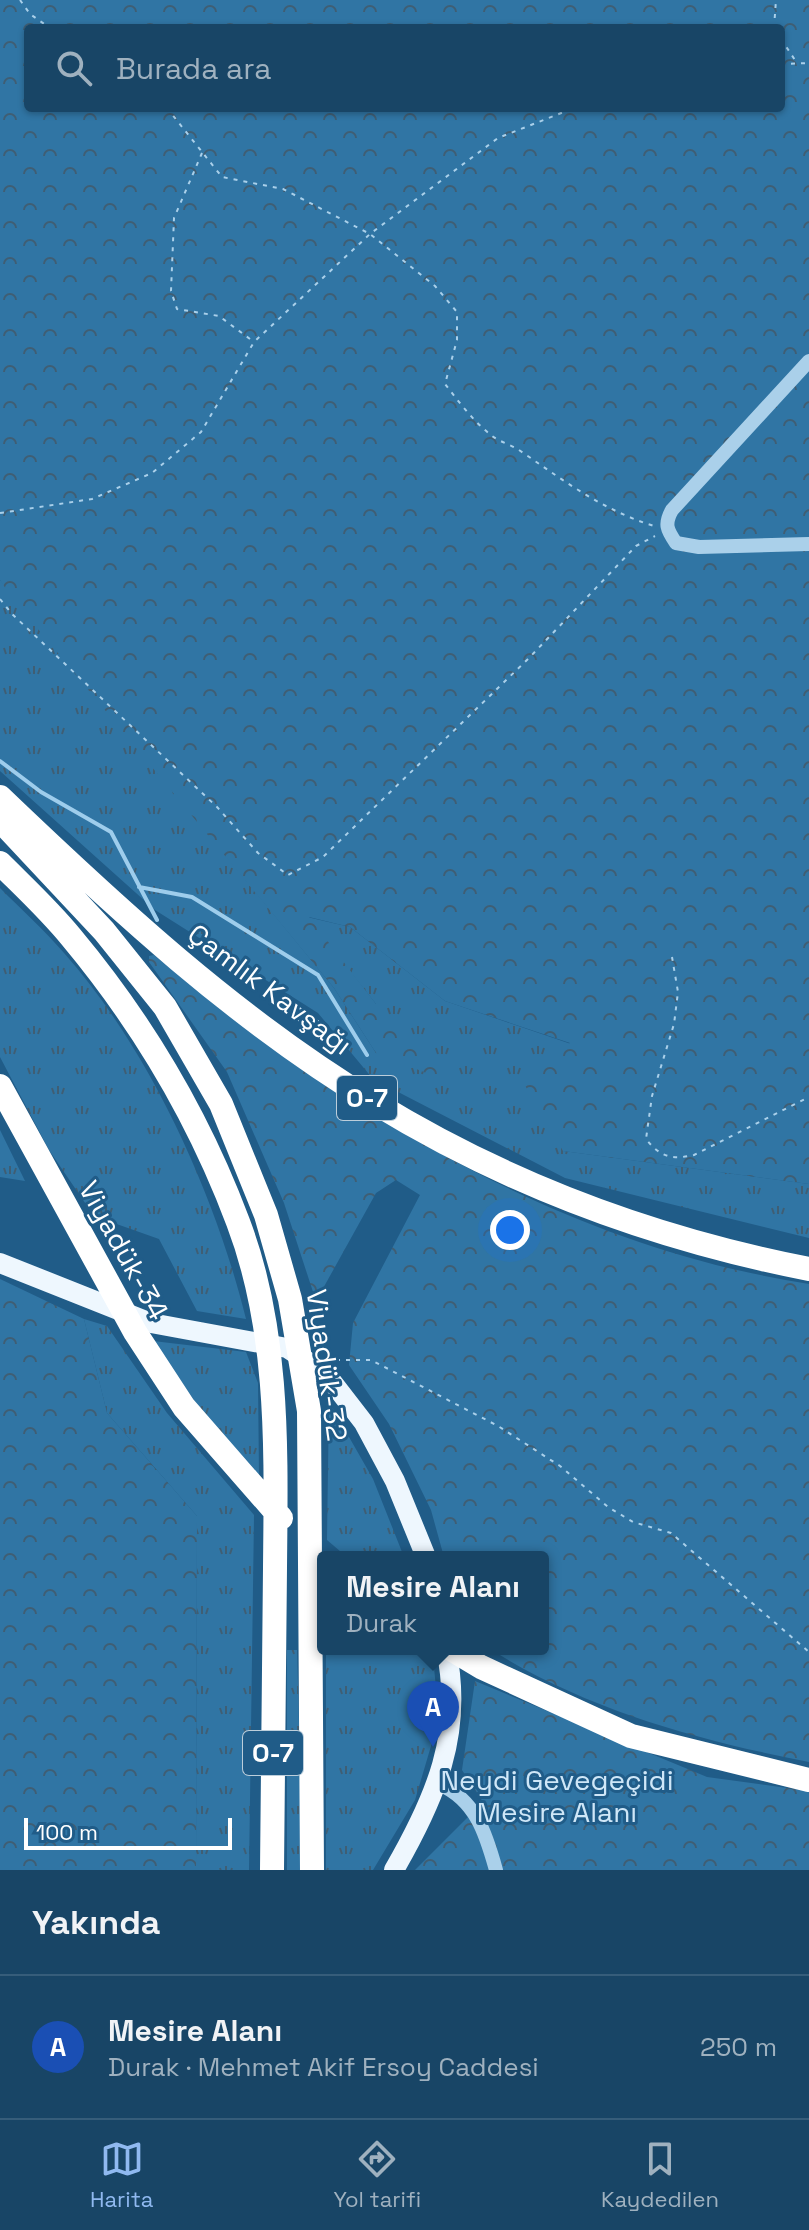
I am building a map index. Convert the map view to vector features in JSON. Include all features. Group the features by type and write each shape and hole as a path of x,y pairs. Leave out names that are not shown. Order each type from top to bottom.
{"highway":[{"name":"Çamlık Kavşağı","path":"0,797 168,950 279,1038 374,1103 512,1176 608,1215 742,1256 809,1269"},
{"name":"Viyadük-32","path":"0,820 104,931 165,1007 221,1104 266,1215 290,1299 306,1397 311,1495 312,1870"},
{"name":"Viyadük-32","path":"0,863 70,935 138,1025 192,1118 239,1224 260,1308 271,1371 277,1451 272,1870"},
{"name":"Viyadük-34","path":"0,1086 135,1332 184,1407 287,1525 318,1551"},
{"path":"460,1655 631,1736 809,1780"}],"main road":[{"path":"0,1263 151,1323 287,1348 316,1367 364,1423 395,1481 424,1551"},
{"path":"394,1870 439,1784 453,1700 449,1655"}],"lane":[{"path":"809,361 672,510 667,530 676,543 699,547 809,544"},
{"path":"439,1784 456,1791 475,1811 496,1870"}],"path":[{"path":"20,0 30,14 44,24"},
{"path":"774,24 776,0"},
{"path":"785,45 795,61"},
{"path":"785,63 809,63"},
{"path":"170,112 222,177 283,189 370,234 435,286 457,312 457,340 445,384 494,438 515,447 619,515 667,530"},
{"path":"0,513 92,499 152,473 201,432 254,342 370,234 498,138 564,112"},
{"path":"203,152 174,218 171,291 177,309 219,316 254,342"},
{"path":"0,599 163,760 217,807 258,853 288,875 323,857 529,658 636,546 667,530"},
{"path":"672,957 678,992 674,1024 652,1096 646,1139 656,1153 675,1159 694,1155 809,1097"},
{"path":"316,1367 328,1361 371,1360 474,1412 560,1466 620,1515 671,1533 809,1652"}],"green space":[{"path":"0,0 809,0 809,1184 563,1151 523,1082 570,1043 445,1001 350,927 309,917 376,1004 464,1088 376,1053 334,988 0,580"},
{"path":"0,580 334,988 376,1053 376,1004 307,917 350,927 445,1001 571,1044 563,1151 809,1184 809,1238 565,1178 373,1079 318,1013 155,910 0,771"},
{"path":"0,888 56,944 95,991 151,1078 176,1126 217,1223 246,1319 197,1311 159,1239 94,1216 49,1150 0,1057"},
{"path":"154,955 302,1067 380,1118 460,1164 543,1204 628,1238 717,1265 809,1284 809,1762 726,1744 644,1720 565,1689 501,1655 549,1655 549,1551 442,1551 431,1510 389,1424 349,1365 353,1323 420,1195 396,1180 376,1193 316,1301 284,1203 227,1072 149,962 149,956"},
{"path":"0,1130 25,1181 0,1177"},
{"path":"0,1279 84,1319 107,1413 197,1516 196,1870 0,1870"},
{"path":"84,1319 107,1326 167,1413 254,1515 249,1870 196,1870 197,1516 107,1413"},
{"path":"153,1341 246,1352 258,1383 259,1478 205,1416"},
{"path":"329,1402 373,1479 402,1551 340,1551 327,1540"},
{"path":"287,1650 297,1650 303,1870 287,1870"},
{"path":"326,1655 430,1655 433,1657 439,1719 415,1800 373,1870 326,1870"},
{"name":"Neydi Gevegeçidi Mesire Alanı","path":"475,1681 707,1777 809,1791 809,1870 415,1870 483,1802 462,1770"}],"building":[{"path":"293,1003 306,1013 300,1021 287,1011"},
{"path":"311,1015 320,1023 315,1029 305,1022"}],"waterway":[{"path":"0,761 41,792 111,832 157,920"},
{"path":"139,887 192,897 318,975 367,1055"}],"place":[{"name":"Mesire Alanı","path":"433,1747"}]}
